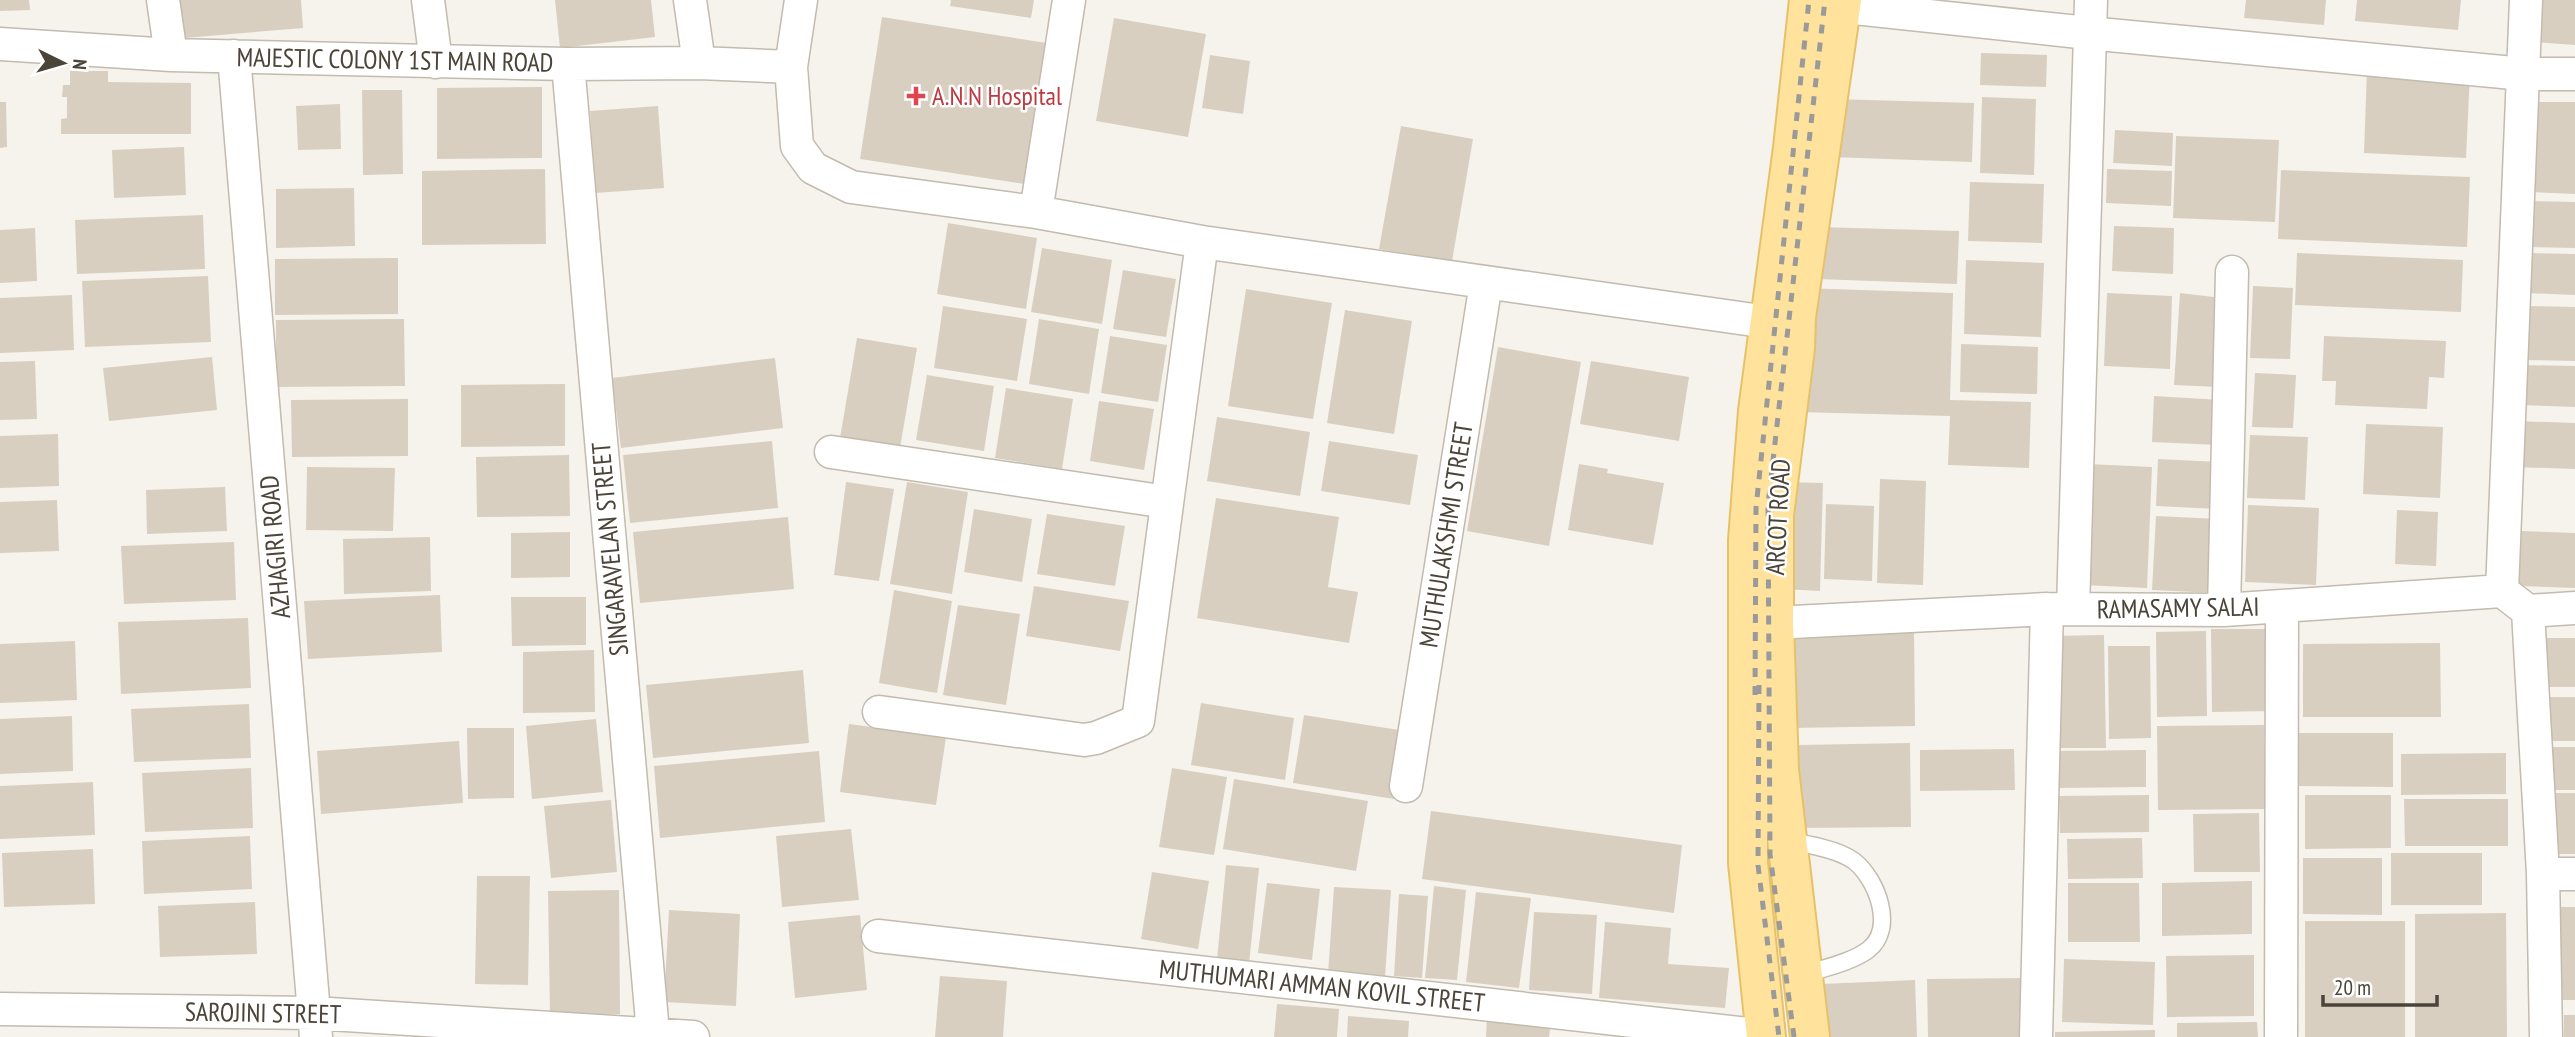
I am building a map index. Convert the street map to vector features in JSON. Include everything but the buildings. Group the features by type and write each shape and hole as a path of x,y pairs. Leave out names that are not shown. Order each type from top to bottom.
{"main road":[{"name":"ARCOT ROAD","path":"1766,1037 1748,863 1746,622 1749,527 1768,322 1793,148 1825,2"},
{"name":"ARCOT ROAD","path":"1810,1037 1779,770 1774,623 1774,515 1795,348 1825,2"}],"street":[{"path":"163,0 171,55"},
{"path":"428,0 436,62"},
{"path":"690,0 699,63"},
{"path":"801,0 791,67 797,146 813,167 851,187 1036,212 1202,243 1768,322"},
{"path":"1036,212 1069,0"},
{"path":"2036,1037 2091,0"},
{"path":"2526,0 2502,591 2528,611 2575,608"},
{"path":"1825,2 2088,33 2524,74 2575,74"},
{"name":"MAJESTIC COLONY 1ST MAIN ROAD","path":"0,44 171,55 436,62 699,63 791,67"},
{"name":"AZHAGIRI ROAD","path":"234,56 315,1025"},
{"name":"SINGARAVELAN STREET","path":"568,64 653,1033"},
{"path":"879,712 1084,740 1138,721 1202,243"},
{"path":"2224,610 2232,272"},
{"name":"MUTHULAKSHMI STREET","path":"1406,786 1486,284"},
{"path":"831,452 1167,502"},
{"name":"RAMASAMY SALAI","path":"1774,623 2060,609 2224,610 2502,591"},
{"path":"2281,1037 2282,607"},
{"path":"2528,611 2543,874 2546,1037"},
{"path":"2543,874 2575,873"},
{"name":"MUTHUMARI AMMAN KOVIL STREET","path":"877,936 1766,1037"},
{"name":"SAROJINI STREET","path":"0,1009 315,1025 653,1033 694,1037"}],"lane":[{"path":"1787,841 1816,846 1854,861 1882,905 1882,930 1869,949 1849,960 1802,975"}],"railway":[{"path":"1755,695 1756,508 1809,0"},
{"path":"1794,1037 1770,854 1768,505 1825,0"},
{"path":"1759,685 1758,865 1779,1037"}],"place":[{"name":"A.N.N Hospital","path":"916,96"}]}
